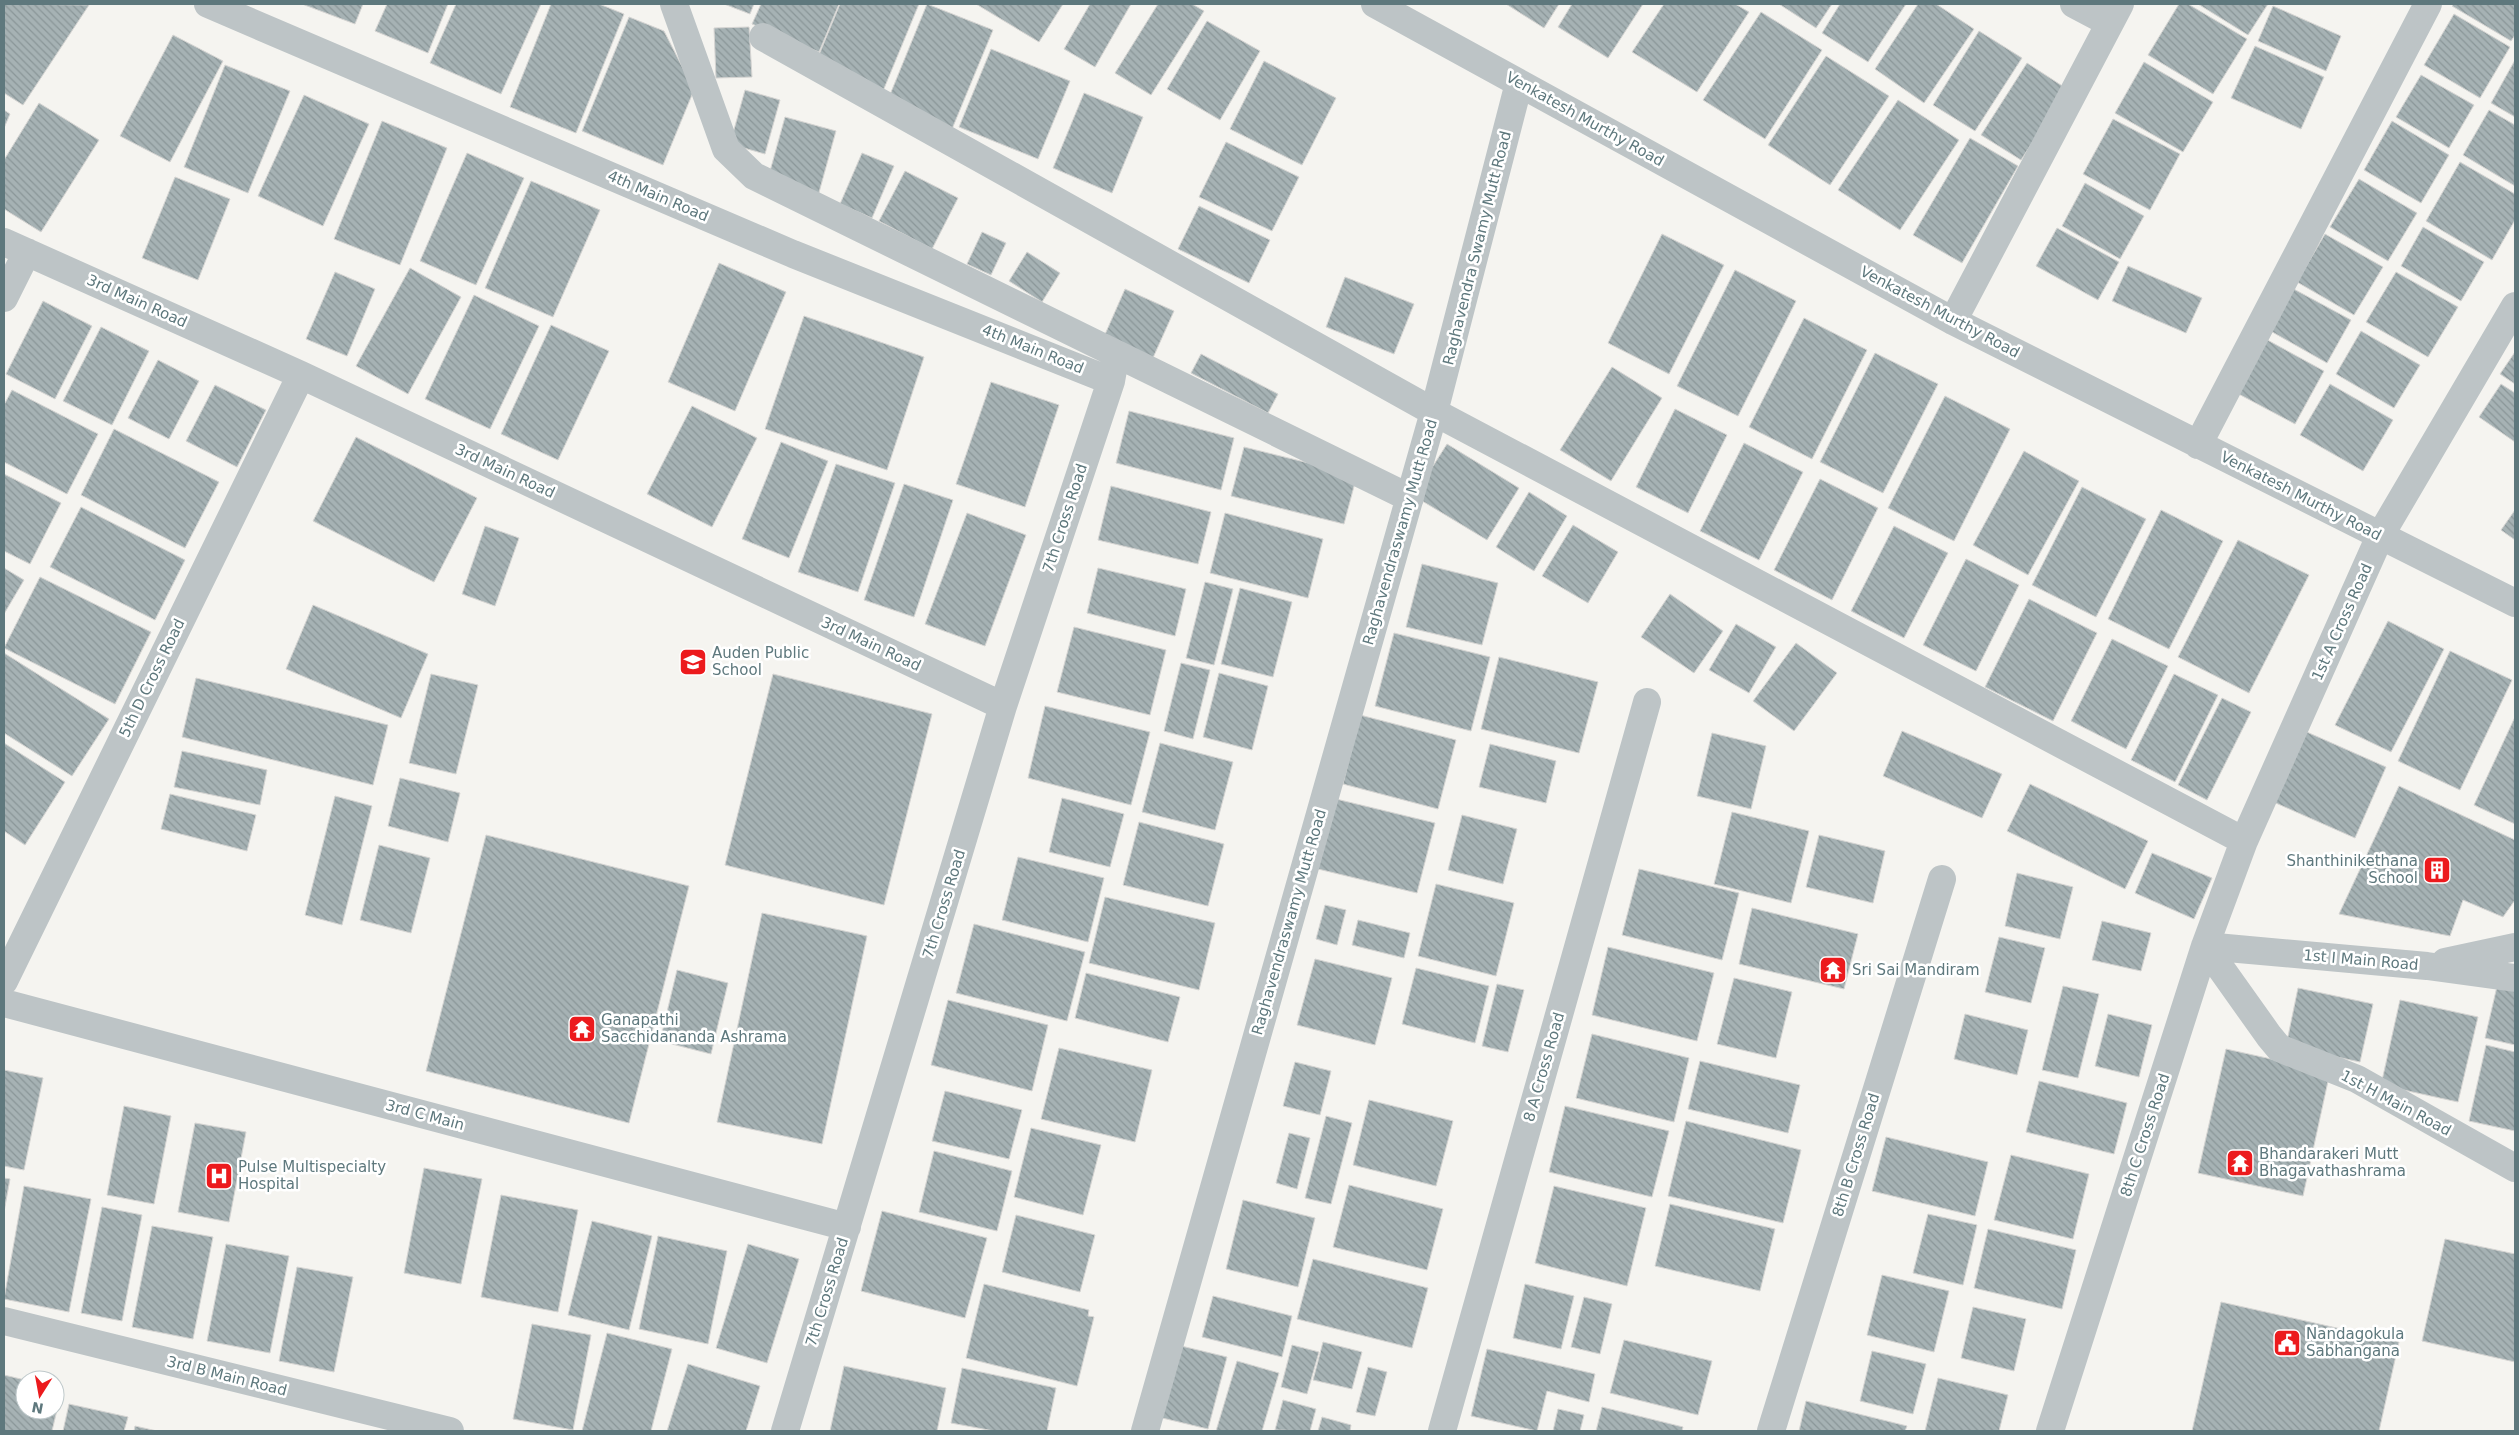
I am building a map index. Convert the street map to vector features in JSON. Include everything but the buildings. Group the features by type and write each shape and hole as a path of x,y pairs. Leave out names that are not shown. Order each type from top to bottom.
{"street":[{"name":"4th Main Road","path":"208,4 792,254 1116,369"},
{"path":"674,4 726,149 754,176 1116,369 1410,498"},
{"name":"Venkatesh Murthy Road","path":"1375,4 1953,321 2515,603"},
{"path":"1953,321 2115,13 2074,4"},
{"path":"2198,445 2428,4"},
{"path":"763,37 1434,412 2244,841"},
{"name":"Raghavendra Swamy Mutt Road","path":"1434,412 1519,83"},
{"path":"4,298 15,247"},
{"name":"3rd Main Road","path":"15,247 301,375 1003,706"},
{"name":"1st A Cross Road","path":"2244,841 2380,536 2515,306"},
{"name":"7th Cross Road","path":"785,1431 1003,706 1116,369"},
{"name":"5th D Cross Road","path":"4,981 301,375"},
{"name":"Raghavendraswamy Mutt Road","path":"1145,1431 1434,412"},
{"name":"8 A Cross Road","path":"1442,1431 1647,702"},
{"name":"8th C Cross Road","path":"2050,1431 2205,946 2244,841"},
{"name":"8th B Cross Road","path":"1770,1431 1942,879"},
{"name":"1st I Main Road","path":"2205,946 2427,966 2515,978"},
{"name":"1st H Main Road","path":"2205,946 2279,1048 2357,1079 2515,1168"},
{"path":"2427,966 2515,947"},
{"name":"3rd C Main","path":"4,1003 847,1227"},
{"name":"3rd B Main Road","path":"4,1321 450,1431"}],"place":[{"name":"Auden Public School","path":"693,662"},
{"name":"Shanthinikethana School","path":"2437,870"},
{"name":"Sri Sai Mandiram","path":"1833,970"},
{"name":"Ganapathi Sacchidananda Ashrama","path":"582,1029"},
{"name":"Bhandarakeri Mutt Bhagavathashrama","path":"2240,1163"},
{"name":"Pulse Multispecialty Hospital","path":"219,1176"},
{"name":"Nandagokula Sabhangana","path":"2287,1343"}]}
